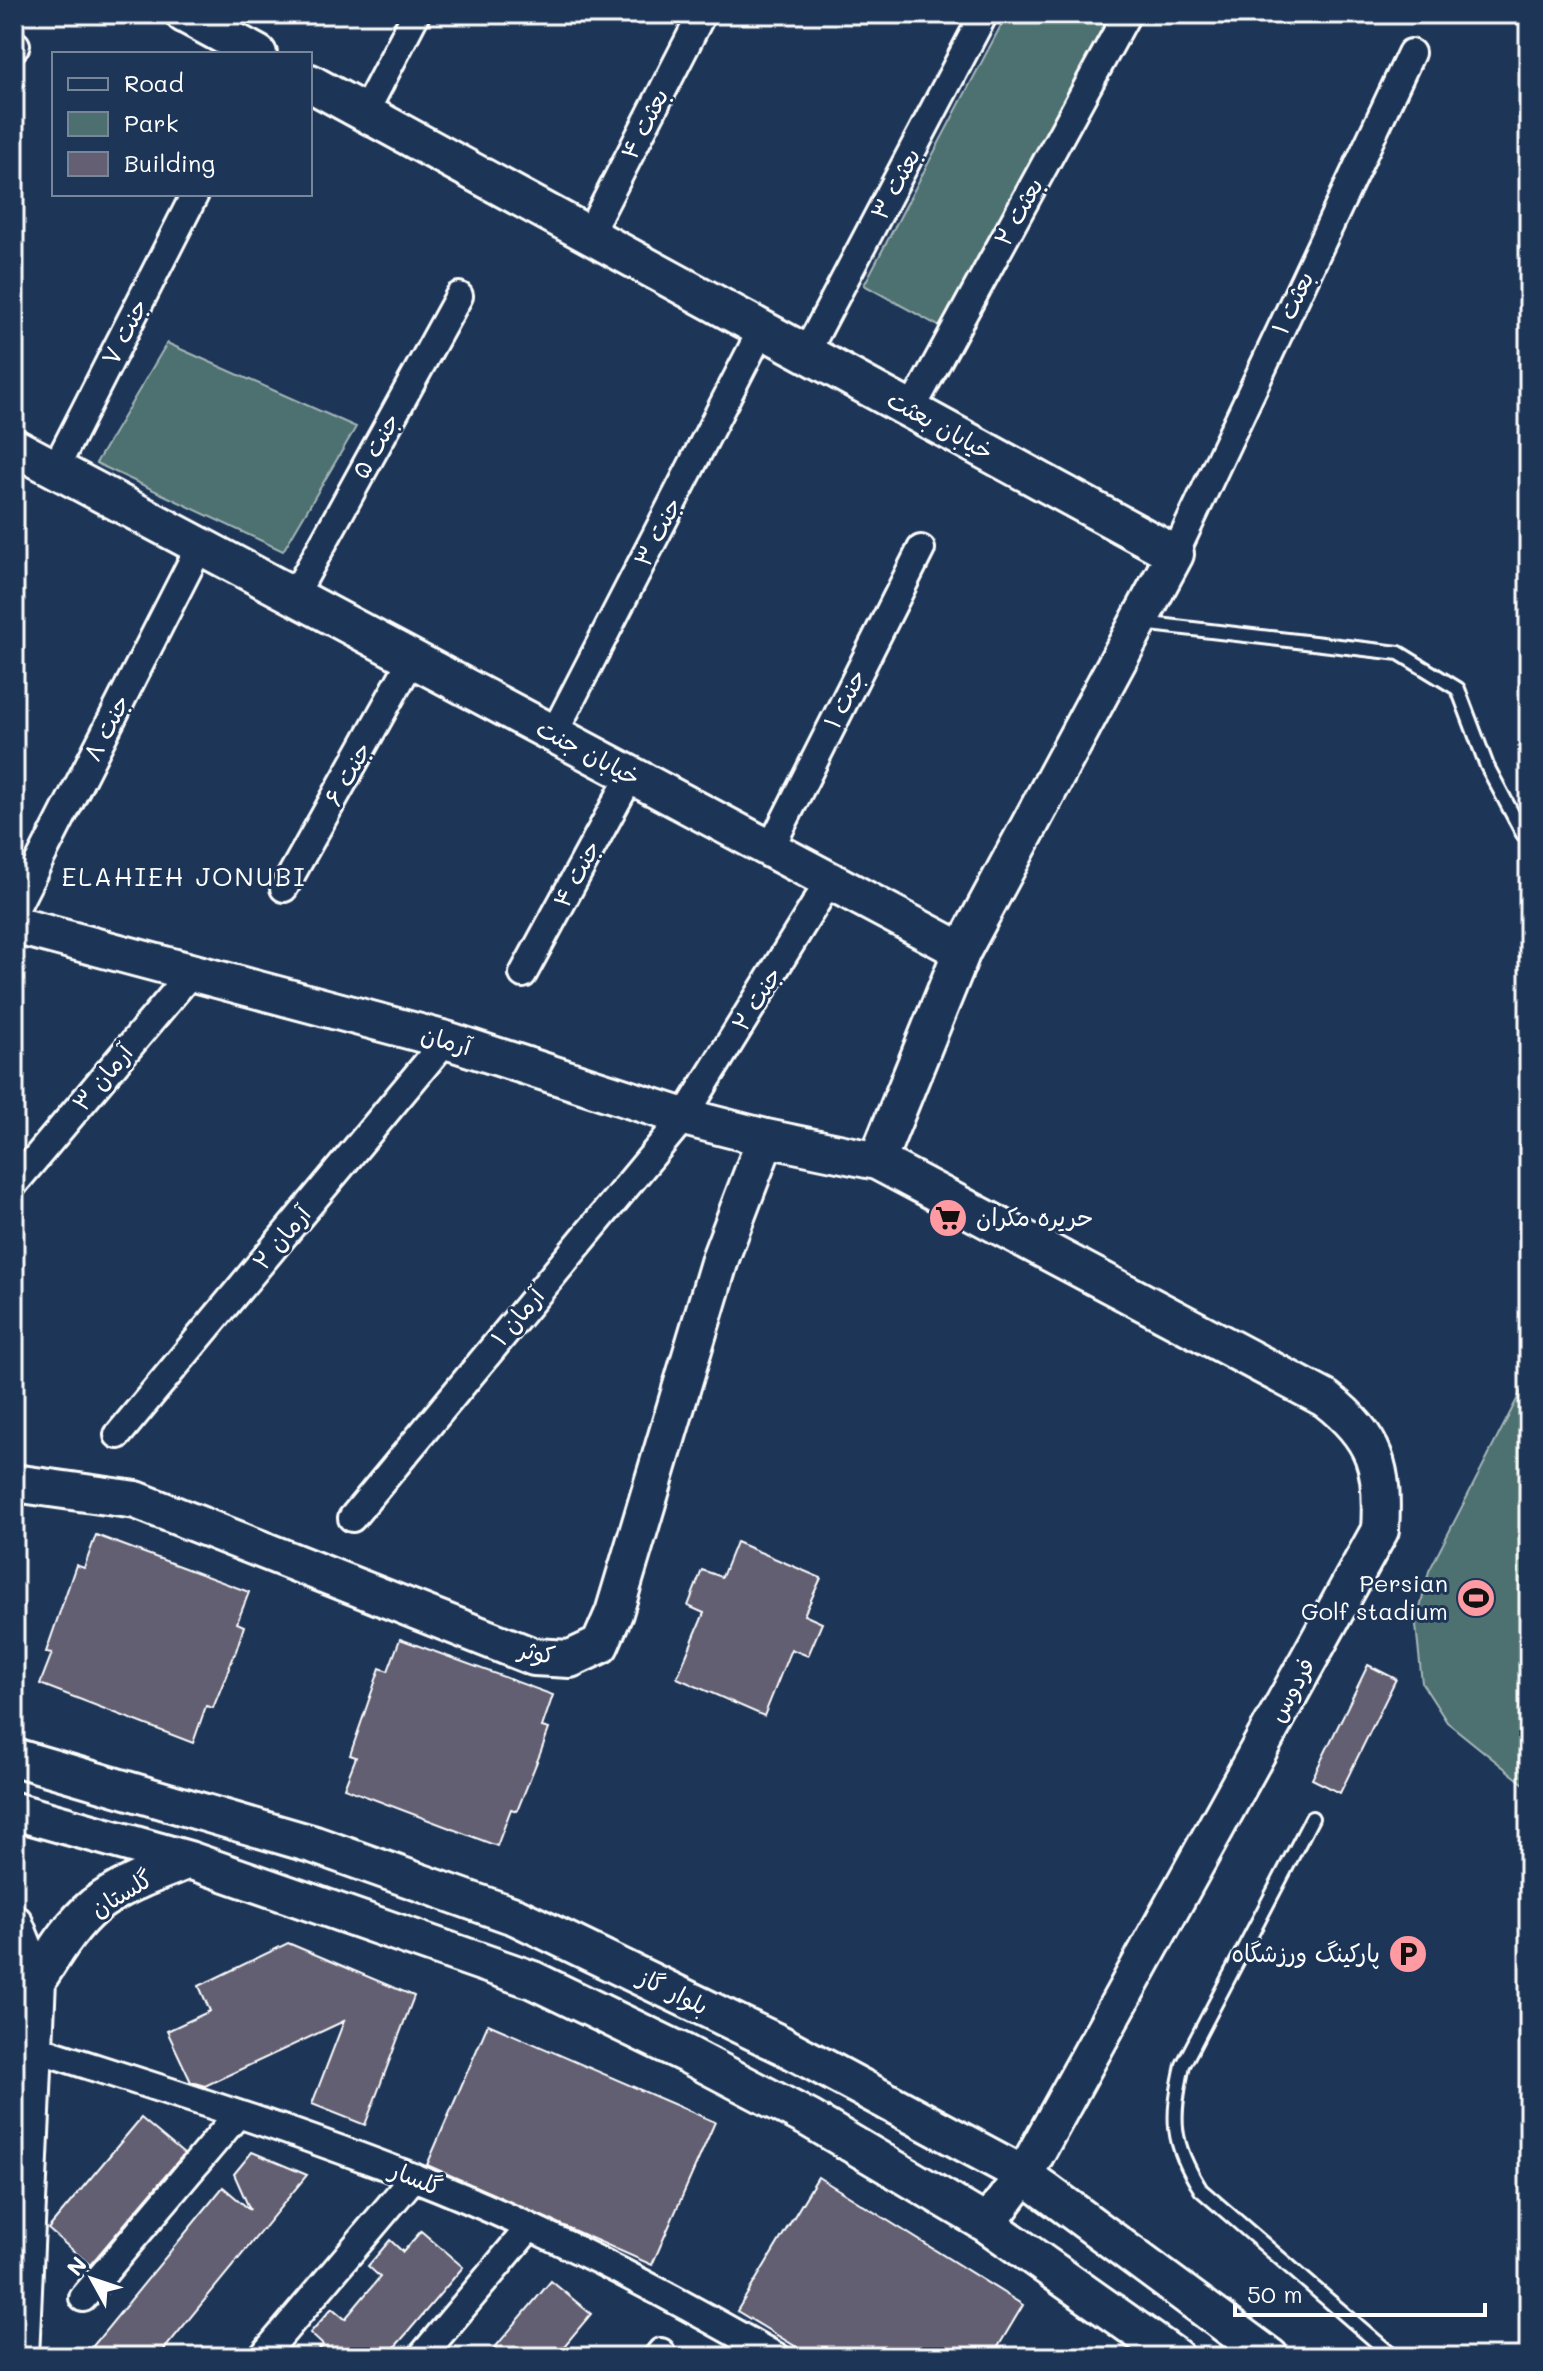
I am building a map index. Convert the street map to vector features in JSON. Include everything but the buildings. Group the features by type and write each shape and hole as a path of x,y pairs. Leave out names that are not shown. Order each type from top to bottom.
{"street":[{"path":"184,14 254,52"},
{"path":"365,112 416,14"},
{"name":"بعثت ۴","path":"589,234 702,14"},
{"name":"بعثت ۳","path":"806,353 984,14"},
{"name":"بعثت ۲","path":"911,410 1127,14"},
{"name":"بعثت ۱","path":"1175,554 1411,53"},
{"name":"خیابان بعثت","path":"312,84 1175,554"},
{"name":"جنت ۷","path":"55,469 194,196"},
{"name":"جنت ۵","path":"294,596 459,296"},
{"name":"جنت ۳","path":"553,735 762,329"},
{"name":"خیابان جنت","path":"14,447 962,951"},
{"name":"جنت ۸","path":"14,911 200,546"},
{"name":"جنت ۱","path":"770,849 921,549"},
{"path":"877,1161 962,951 1175,554"},
{"name":"جنت ۶","path":"284,888 412,659"},
{"name":"جنت ۴","path":"523,974 631,775"},
{"name":"جنت ۲","path":"684,1117 830,880"},
{"name":"آرمان","path":"14,925 446,1040 684,1117 877,1161"},
{"name":"آرمان ۳","path":"14,1184 192,972"},
{"name":"آرمان ۲","path":"118,1435 446,1040"},
{"name":"آرمان ۱","path":"352,1518 684,1117"},
{"name":"کوثر","path":"14,1483 136,1500 534,1657 570,1659 600,1645 614,1613 721,1256 766,1138"},
{"name":"فردوس","path":"877,1161 1326,1399 1353,1420 1372,1451 1382,1494 1380,1530 1024,2175 987,2224"},
{"name":"بلوار گاز","path":"14,1757 315,1845 517,1917 782,2045 1024,2175 1270,2357"},
{"name":"بلوار گاز","path":"14,1811 189,1860 533,1980 686,2054 810,2119 987,2224 1175,2357"},
{"name":"گلستان","path":"37,1980 62,1941 93,1907 130,1884 189,1860"},
{"path":"14,1923 37,1980 20,2357"},
{"name":"گلسار","path":"34,2048 238,2114 414,2177 629,2277 777,2357"},
{"path":"83,2298 238,2114"},
{"path":"262,2357 414,2177"},
{"path":"421,2357 529,2228"}],"lane":[{"path":"1140,623 1399,653 1458,689 1487,766 1523,834 1529,836"},
{"path":"1312,1818 1183,2065 1175,2101 1176,2138 1184,2164 1201,2190 1394,2357"}],"green space":[{"path":"1007,14 1111,14 942,328 864,285"},
{"path":"167,343 356,427 283,551 96,463"},
{"name":"Persian Golf stadium","path":"1529,1376 1529,1788 1447,1722 1422,1683 1416,1625 1429,1571"}],"place":[{"name":"حریره مکران","path":"948,1218"},
{"name":"Persian Golf stadium","path":"1476,1598"},
{"name":"پارکینگ ورزشگاه","path":"1408,1954"}],"district":[{"name":"ELAHIEH JONUBI","path":"184,877"}]}
